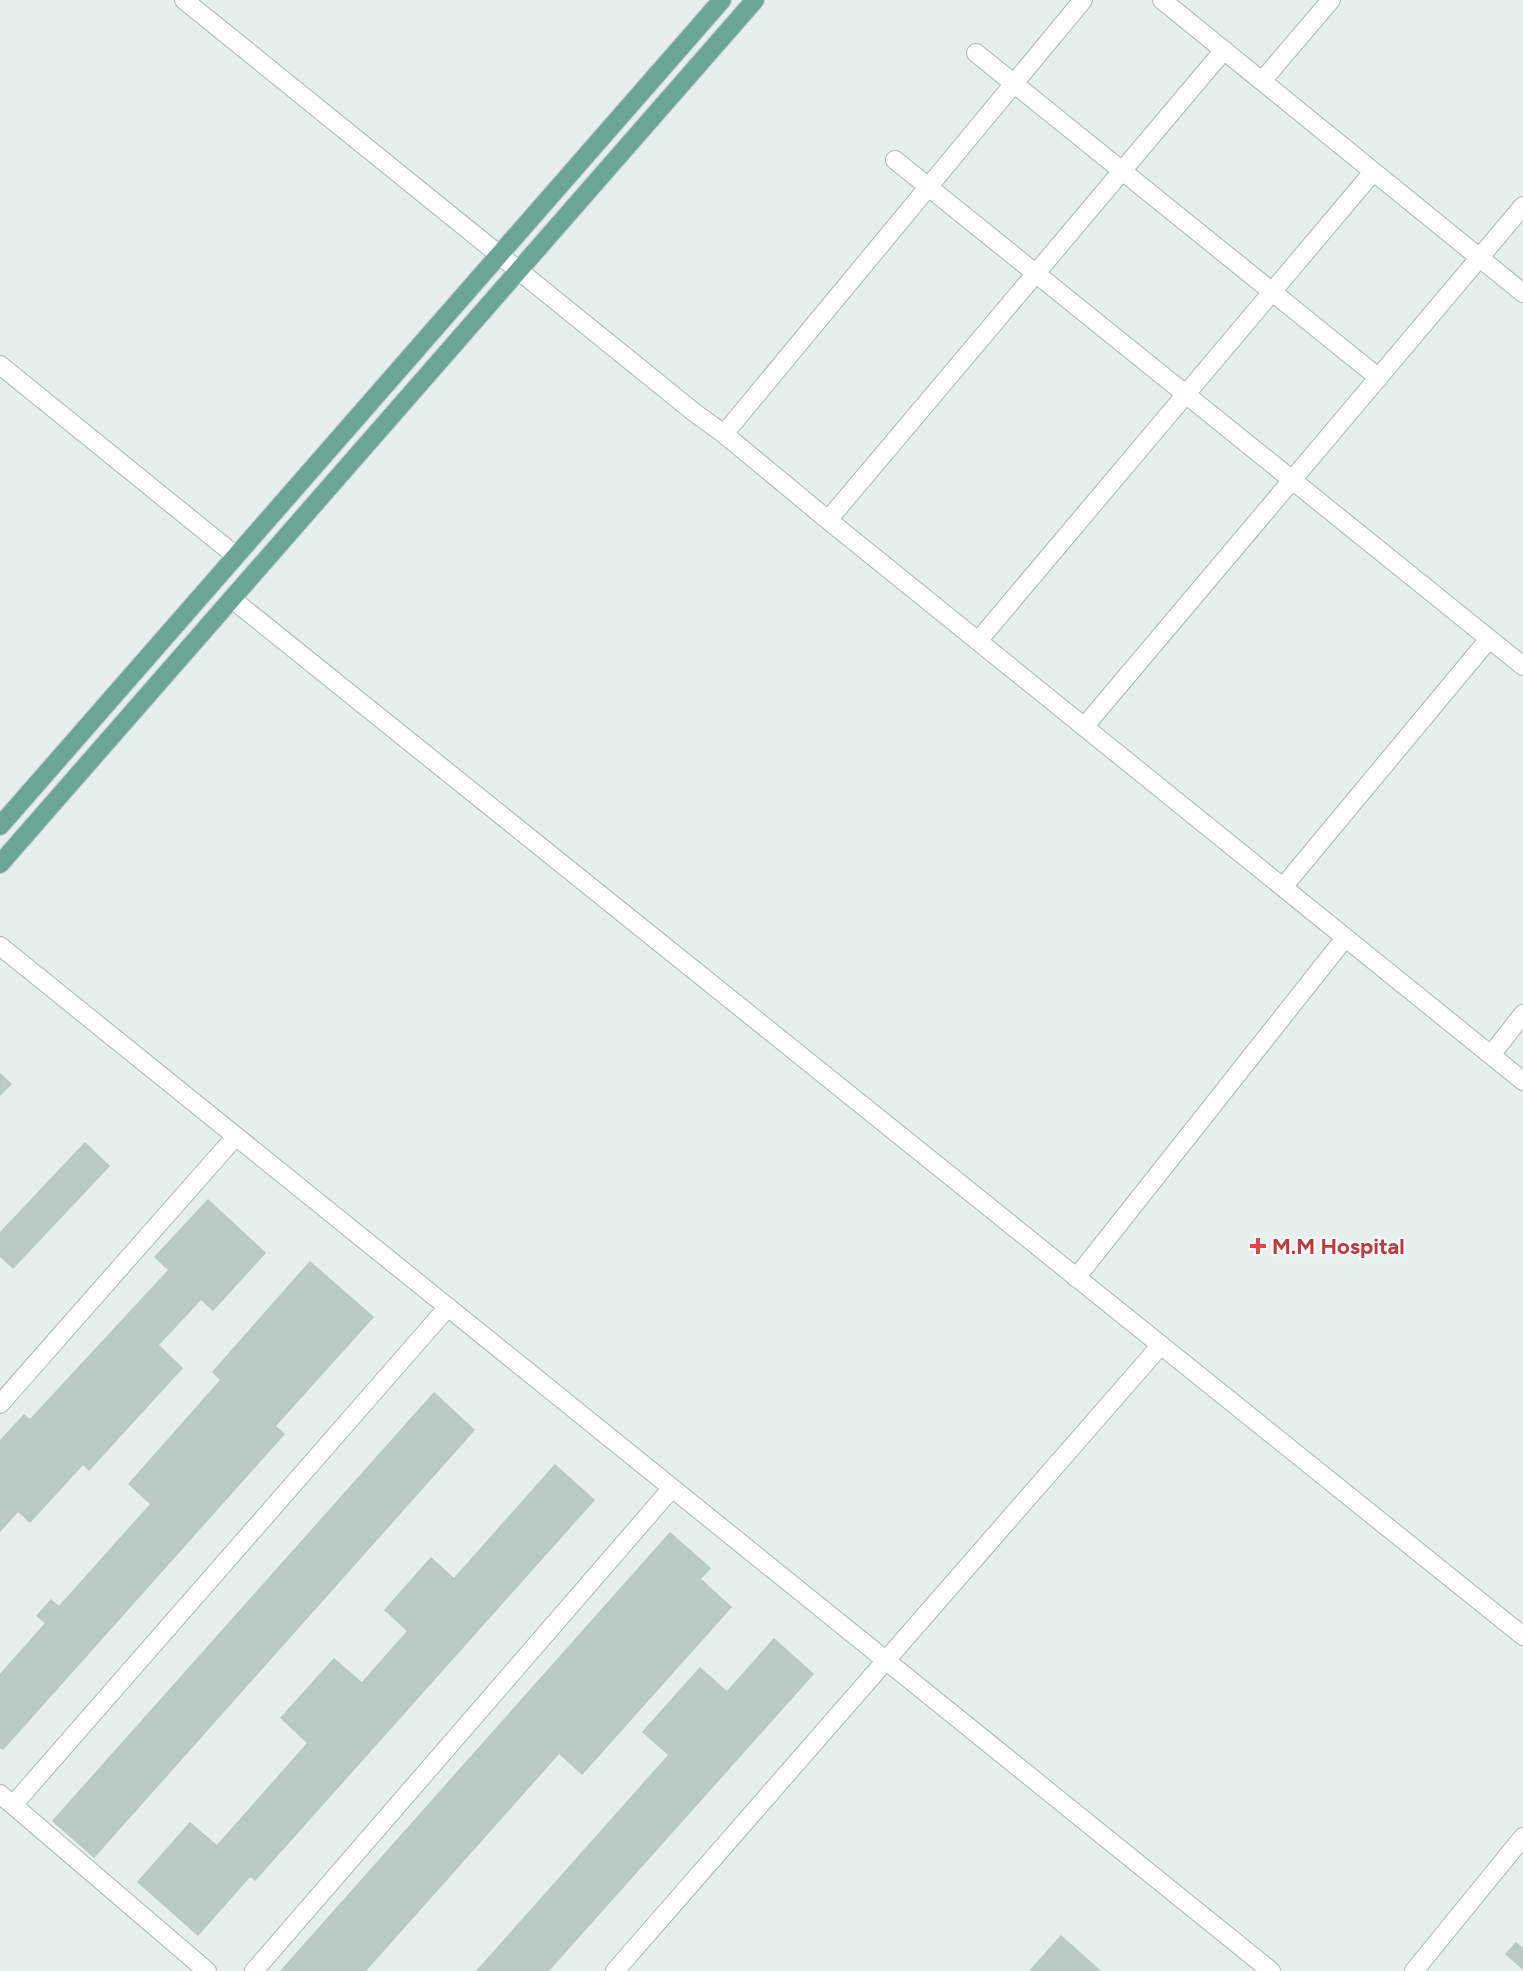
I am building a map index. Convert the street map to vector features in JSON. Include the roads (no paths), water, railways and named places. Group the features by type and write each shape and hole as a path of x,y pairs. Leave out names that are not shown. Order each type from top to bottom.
{"main road":[{"path":"0,826 722,0"},
{"path":"0,864 756,0"}],"street":[{"path":"724,434 1083,0"},
{"path":"1162,0 1523,293"},
{"path":"1263,81 1331,0"},
{"path":"193,3 499,255 724,434 1523,1081"},
{"path":"828,520 1224,50"},
{"path":"976,53 1378,378"},
{"path":"896,160 1523,666"},
{"path":"978,641 1373,172"},
{"path":"1084,727 1523,206"},
{"path":"0,365 236,556"},
{"path":"231,599 1523,1636"},
{"path":"1282,886 1489,639"},
{"path":"1076,1278 1345,938"},
{"path":"0,946 1272,1971"},
{"path":"1491,1054 1523,1014"},
{"path":"0,1404 236,1136"},
{"path":"207,1971 6,1800 448,1307"},
{"path":"615,1971 1161,1345"},
{"path":"254,1971 672,1488"},
{"path":"1414,1971 1523,1837"}],"place":[{"name":"M.M Hospital","path":"1258,1246"}]}
